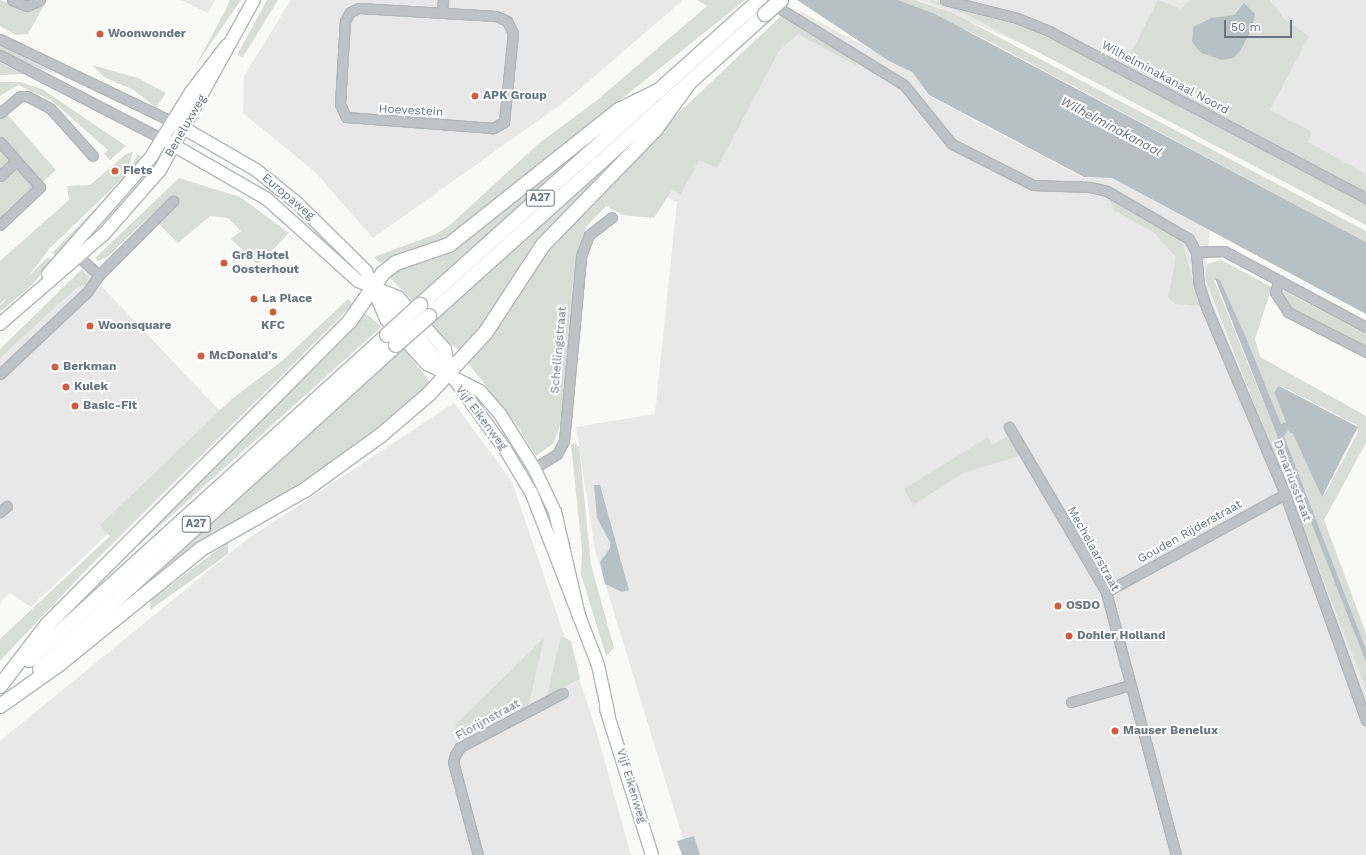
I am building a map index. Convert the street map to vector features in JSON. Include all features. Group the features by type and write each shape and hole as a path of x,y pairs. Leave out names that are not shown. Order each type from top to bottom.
{"highway":[{"name":"A27","path":"0,686 425,311 689,83 781,0"},
{"name":"A27","path":"425,311 660,90 757,4"},
{"name":"A27","path":"0,706 58,665 201,549 305,490 380,436 449,372 486,332 543,245 655,130 689,83"},
{"name":"A27","path":"0,686 47,625 350,321 374,288 383,272 396,263 449,245 470,231 619,110 660,90"},
{"name":"A27","path":"0,706 392,340"}],"main road":[{"name":"Beneluxweg","path":"74,252 124,213 160,170 254,0"},
{"name":"Beneluxweg","path":"0,324 74,252 152,157 218,53 232,40"},
{"name":"Europaweg","path":"163,139 267,199 358,281 374,288 394,293 445,349 449,372 430,367 386,319 374,288 366,271 297,203 256,170 173,122"},
{"name":"Vijf Eikenweg","path":"449,372 480,391 500,414 534,468 555,512 579,616"},
{"name":"Vijf Eikenweg","path":"449,372 521,476 541,515 579,616 590,651 598,665 609,717 652,855"}],"street":[{"path":"12,0 27,6 40,0"},
{"path":"442,13 443,0"},
{"path":"766,0 904,85 952,144 1033,185 1090,187 1107,191 1183,232 1196,252 1224,252 1366,327"},
{"name":"Wilhelminakanaal Noord","path":"945,0 1017,18 1051,32 1366,198"},
{"name":"Hoevestein","path":"359,8 442,13 496,16 512,27 504,122 493,128 354,120 342,114 340,104 345,22 350,12 359,8"},
{"path":"0,40 173,122"},
{"path":"0,54 163,139"},
{"path":"0,113 20,96 27,96 50,108 93,156"},
{"path":"0,142 40,187 0,225"},
{"path":"0,176 16,161"},
{"path":"0,374 87,292 99,276 173,202"},
{"name":"Schellingstraat","path":"521,476 557,454 564,441 581,256 589,235 612,217"},
{"path":"74,252 99,276"},
{"name":"Denariusstraat","path":"1196,252 1199,285 1207,309 1285,494 1366,720"},
{"path":"1278,280 1275,292 1288,312 1366,352"},
{"name":"Mechelaarstraat","path":"1009,427 1106,592 1176,855"},
{"name":"Gouden Rijderstraat","path":"1106,592 1285,494"},
{"path":"1071,702 1130,685"},
{"name":"Florijnstraat","path":"478,855 453,762 455,755 460,747 563,693"}],"shaded area":[{"path":"0,0 25,10 36,8 47,0 28,34 16,35 0,26"},
{"path":"181,0 215,0 208,13"},
{"path":"230,0 241,0 196,65 226,9"},
{"path":"267,0 278,0 243,57 239,56 238,53"},
{"path":"291,0 683,0 567,100 373,238 315,172 243,113 244,76"},
{"path":"697,0 745,0 448,238 380,263 374,257 436,234 449,226 538,144 596,101 707,6"},
{"path":"898,0 915,0 955,14 1366,231 1366,242 979,36"},
{"path":"919,0 1366,0 1366,206 1115,83"},
{"path":"933,0 1026,27 1078,52 1366,205 1366,225 966,14 929,1"},
{"path":"1158,0 1181,9 1190,0 1270,0 1284,19 1309,36 1270,110 1312,132 1308,142 1366,174 1366,192 1125,64","holes":["1238,8 1255,14 1252,29 1233,58 1192,42 1193,27 1211,18 1234,15"]},
{"path":"800,11 912,72 929,96 1083,178 1112,178 1210,231 1205,279 1214,305 1352,651 1366,646 1366,855 688,855 595,550 576,427 655,414 677,202 644,185 789,31"},
{"path":"783,14 854,59 857,66 798,34 779,51 717,168 699,160 681,194 672,190 654,218 623,215 606,206 586,227 561,422 554,443 536,456 517,425 467,362 523,276 650,140"},
{"path":"0,45 43,67 57,74 0,54"},
{"path":"0,63 25,74 0,75"},
{"path":"92,65 138,78 166,93 156,108 134,90 104,77"},
{"path":"0,82 20,82 42,89 126,146 110,160 104,154 108,150 51,100 18,85 0,96"},
{"path":"6,113 56,170 0,220 0,118"},
{"path":"643,135 527,255 463,353 447,341 432,324"},
{"path":"595,137 414,302 387,275 404,266 446,253"},
{"path":"133,152 125,176 50,248 27,278 48,257 52,261 32,285 0,312 0,306 8,297 0,304 0,261 69,200 67,186 90,185 126,154"},
{"path":"137,154 144,158 141,164 56,256 52,253 131,172"},
{"path":"179,178 240,197 289,233 258,265 231,239 241,231 228,218 210,216 178,243 157,222 177,203 171,196 106,258 98,261 95,258"},
{"path":"1108,198 1181,237 1200,306 1176,304 1168,298 1176,257 1154,233 1114,210"},
{"path":"1221,260 1272,287 1255,339 1260,357 1366,416 1366,443 1324,520 1366,633 1366,649 1284,436 1288,431 1293,434 1323,497 1358,432 1357,425 1281,386 1274,391 1286,422 1281,424 1220,280 1214,280 1337,583 1366,662 1366,689 1205,279 1207,264"},
{"path":"82,269 89,279 86,284 76,288 0,358 0,349"},
{"path":"88,272 220,411 156,488 31,607 10,593 0,602 0,356"},
{"path":"1279,288 1366,334 1366,347 1288,306 1277,293"},
{"path":"348,299 353,304 86,570 0,661 0,639 110,536 100,525 233,398 282,361"},
{"path":"366,313 381,327 91,588 359,318"},
{"path":"404,349 430,382 401,411 87,637"},
{"path":"454,403 512,482 593,720 631,855 0,855 0,741 245,541"},
{"path":"1011,434 1022,455 963,473 913,505 904,489 988,437 993,445"},
{"path":"574,443 579,447 591,565 614,648 606,656 581,574 582,549 571,444"},
{"path":"228,542 228,554 150,610 151,600"},
{"path":"561,636 571,641 580,679 547,696"},
{"path":"544,638 529,704 462,738 455,725"}],"water":[{"name":"Wilhelminakanaal","path":"797,0 898,0 935,14 1366,242 1366,314 1112,178 1084,177 929,95 912,72 889,61"},
{"path":"1244,3 1255,14 1252,29 1240,51 1233,58 1222,60 1201,53 1192,42 1193,27 1211,18 1234,15"},
{"path":"1215,278 1220,280 1247,340 1281,424 1286,422 1274,392 1279,386 1358,427 1322,497 1293,434 1288,431 1284,436 1366,649 1366,662"},
{"path":"594,485 600,485 629,590 622,592 605,584 600,562 610,548 610,542 597,518"},
{"path":"694,836 700,855 682,855 677,841"}],"place":[{"name":"Woonwonder","path":"100,34"},
{"name":"APK Group","path":"475,96"},
{"name":"Fiets","path":"115,171"},
{"name":"Gr8 Hotel Oosterhout","path":"224,263"},
{"name":"La Place","path":"254,299"},
{"name":"KFC","path":"273,312"},
{"name":"Woonsquare","path":"90,326"},
{"name":"McDonald's","path":"201,356"},
{"name":"Berkman","path":"55,367"},
{"name":"Kulek","path":"66,387"},
{"name":"Basic-Fit","path":"75,406"},
{"name":"OSDO","path":"1058,606"},
{"name":"Dohler Holland","path":"1069,636"},
{"name":"Mauser Benelux","path":"1115,731"}]}
